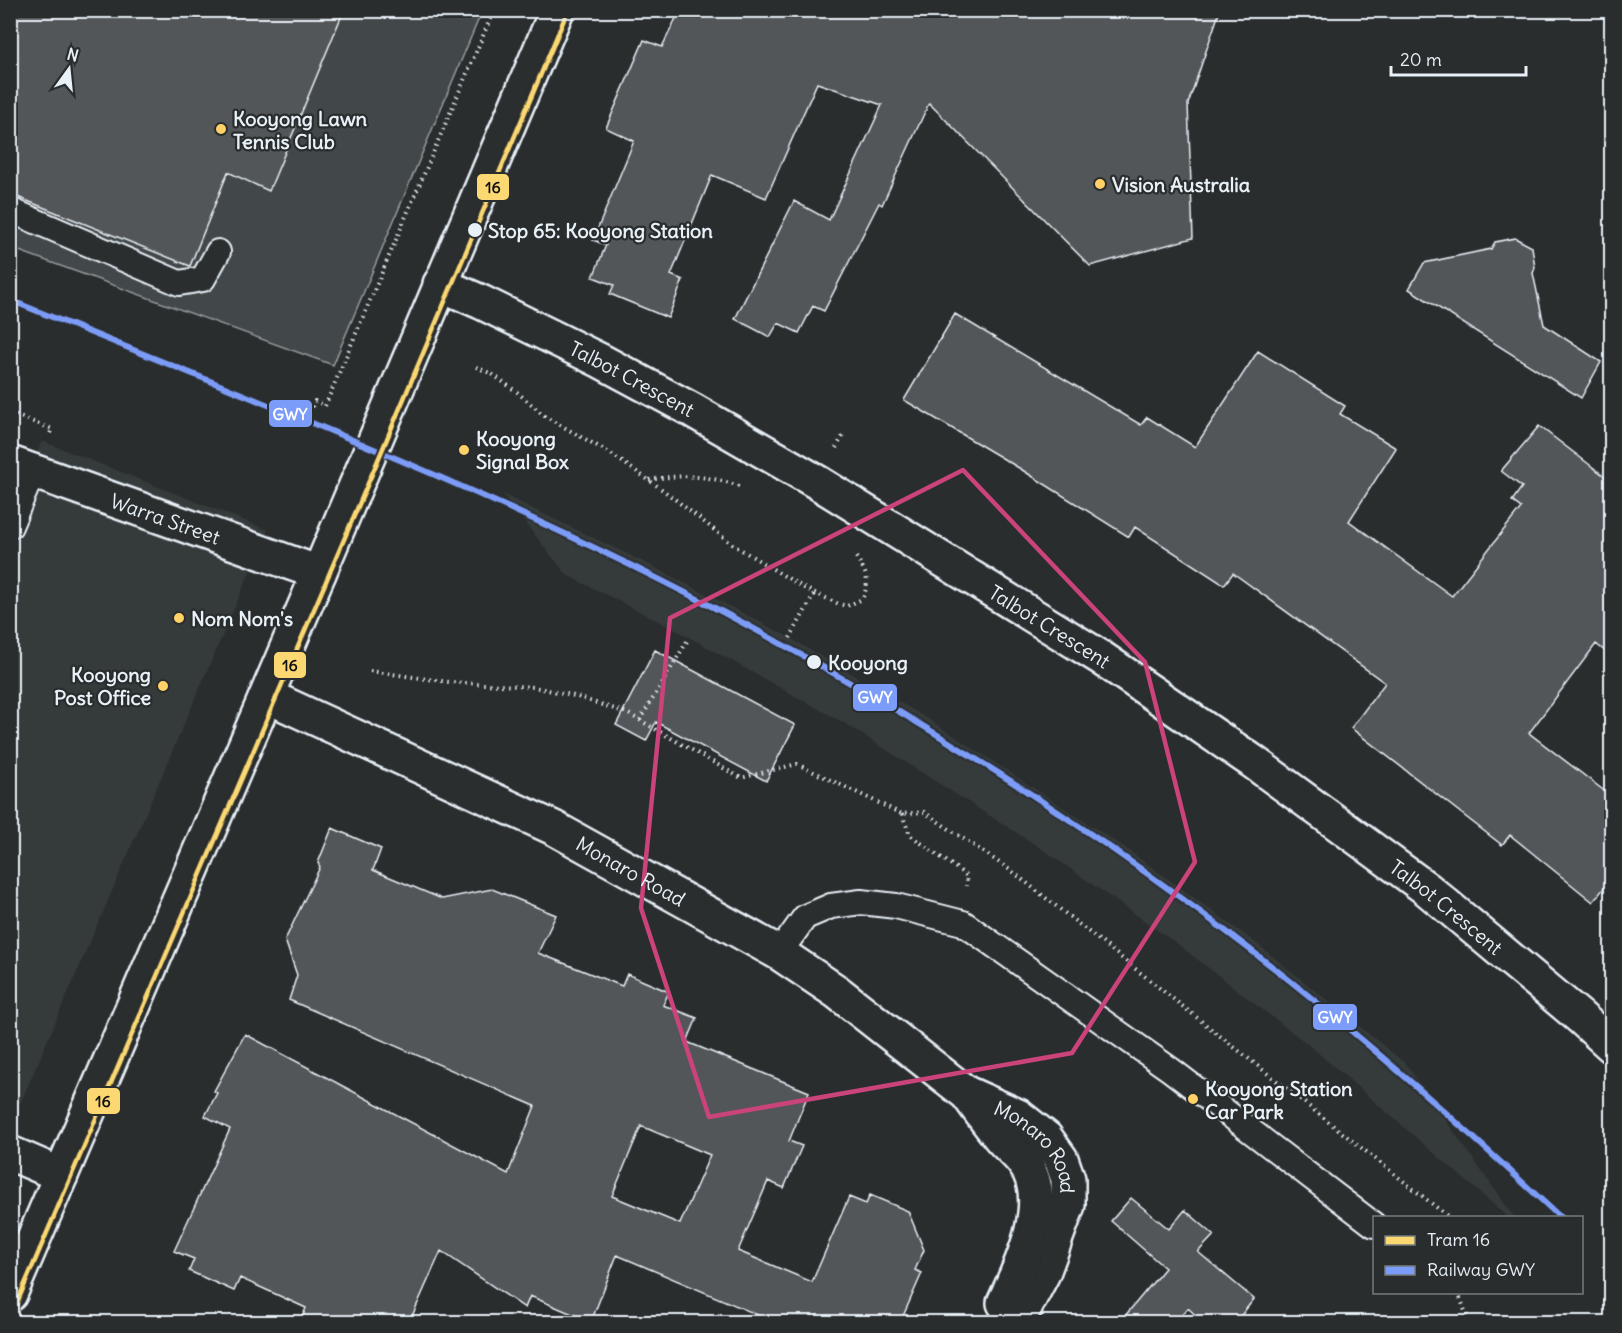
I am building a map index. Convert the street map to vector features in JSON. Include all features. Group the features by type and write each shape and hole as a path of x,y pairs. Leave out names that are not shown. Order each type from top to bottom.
{"street":[{"path":"10,1294 267,696 557,10"},
{"name":"Talbot Crescent","path":"440,284 482,302 601,361 692,410 817,482 1100,657 1252,760 1426,890 1580,1017 1611,1046"},
{"name":"Warra Street","path":"22,468 319,573"},
{"name":"Monaro Road","path":"267,696 554,828 778,953 837,992 966,1093 1018,1116 1046,1138 1061,1159 1068,1179 1068,1205 1043,1273 1017,1323"},
{"name":"Monaro Road","path":"966,1093 1000,1137 1025,1164 1035,1184 1036,1208 1031,1229 1022,1262 1003,1307 1001,1323"},
{"path":"10,1153 61,1175"}],"lane":[{"path":"10,210 179,283 203,279 218,252"},
{"path":"10,526 22,468"},
{"path":"778,953 805,917 831,906 861,902 896,906 963,923 1171,1070 1373,1224"}],"path":[{"path":"312,407 315,401 325,405 494,10"},
{"path":"476,367 492,374 518,392 546,417 624,463 735,546 815,593 847,606 862,599 868,581 864,569 852,553"},
{"path":"790,638 815,593"},
{"path":"640,720 689,638"},
{"path":"370,670 449,682 534,687 571,695 627,713 741,778 796,764 902,814 924,812 1012,872 1447,1216"},
{"path":"902,814 910,836 967,876 963,923"},
{"path":"1458,1294 1469,1323"}],"highlighted area":[{"path":"963,470 1145,662 1195,862 1072,1053 709,1117 641,908 670,618"}],"shaded area":[{"name":"Kooyong Lawn Tennis Club","path":"10,11 482,11 333,365 11,248"},
{"path":"42,441 268,530 20,1104 11,1100 10,512"},
{"path":"502,494 650,565 783,634 928,719 1128,850 1252,940 1406,1064 1513,1216 1507,1216 1310,1046 1180,946 1045,851 844,723 676,630 567,575"}],"building":[{"path":"10,10 344,10 269,191 228,172 190,266 10,194"},
{"name":"Vision Australia","path":"680,10 1220,10 1188,104 1193,238 1090,266 929,103 882,205 879,203 824,311 813,306 799,333 778,323 770,337 735,319 794,201 829,220 882,105 817,83 766,198 712,175 671,275 683,280 668,318 610,294 614,285 593,277 606,245 593,240 634,141 606,128 644,40 662,47"},
{"path":"1515,238 1532,247 1535,268 1533,273 1544,325 1601,362 1581,398 1409,289 1424,263 1491,249 1495,242"},
{"path":"955,314 1141,425 1147,417 1195,447 1258,351 1345,406 1340,414 1396,448 1349,521 1452,596 1521,508 1512,501 1522,487 1501,471 1539,426 1611,481 1611,656 1596,644 1529,733 1611,796 1611,879 1593,902 1510,835 1502,845 1351,728 1385,683 1233,573 1224,585 1135,527 1129,537 904,400"},
{"path":"655,650 795,725 766,781 656,722 646,741 616,725"},
{"path":"332,828 381,849 373,870 442,899 492,889 556,915 538,953 622,986 627,974 669,992 663,1005 697,1018 687,1042 809,1092 789,1141 802,1146 784,1188 768,1181 738,1251 812,1282 849,1197 866,1204 870,1195 908,1211 924,1250 915,1270 922,1273 900,1323 777,1323 617,1255 591,1322 530,1296 525,1308 441,1251 409,1323 300,1323 306,1308 240,1278 234,1291 189,1271 194,1259 174,1251 230,1129 205,1116 217,1093 214,1091 245,1034 508,1174 535,1106 289,1000 297,975 285,940 320,867 318,863","holes":["641,1126 710,1155 680,1224 612,1196"]},
{"path":"1131,1198 1169,1229 1185,1210 1214,1235 1198,1252 1254,1299 1235,1323 1204,1323 1188,1308 1175,1323 1119,1323 1165,1268 1111,1221"}],"tram line":[{"name":"16","path":"10,1319 568,10"}],"rail line":[{"name":"GWY","path":"10,300 289,413 474,492 656,578 745,624 884,703 1020,787 1216,924 1316,1001 1387,1061 1559,1216"}],"place":[{"name":"Kooyong Lawn Tennis Club","path":"221,129"},
{"name":"Vision Australia","path":"1100,184"},
{"name":"Stop 65: Kooyong Station","path":"475,230"},
{"name":"Kooyong Signal Box","path":"464,450"},
{"name":"Nom Nom's","path":"179,618"},
{"name":"Kooyong","path":"814,662"},
{"name":"Kooyong Post Office","path":"163,686"},
{"name":"Kooyong Station Car Park","path":"1193,1099"}]}
